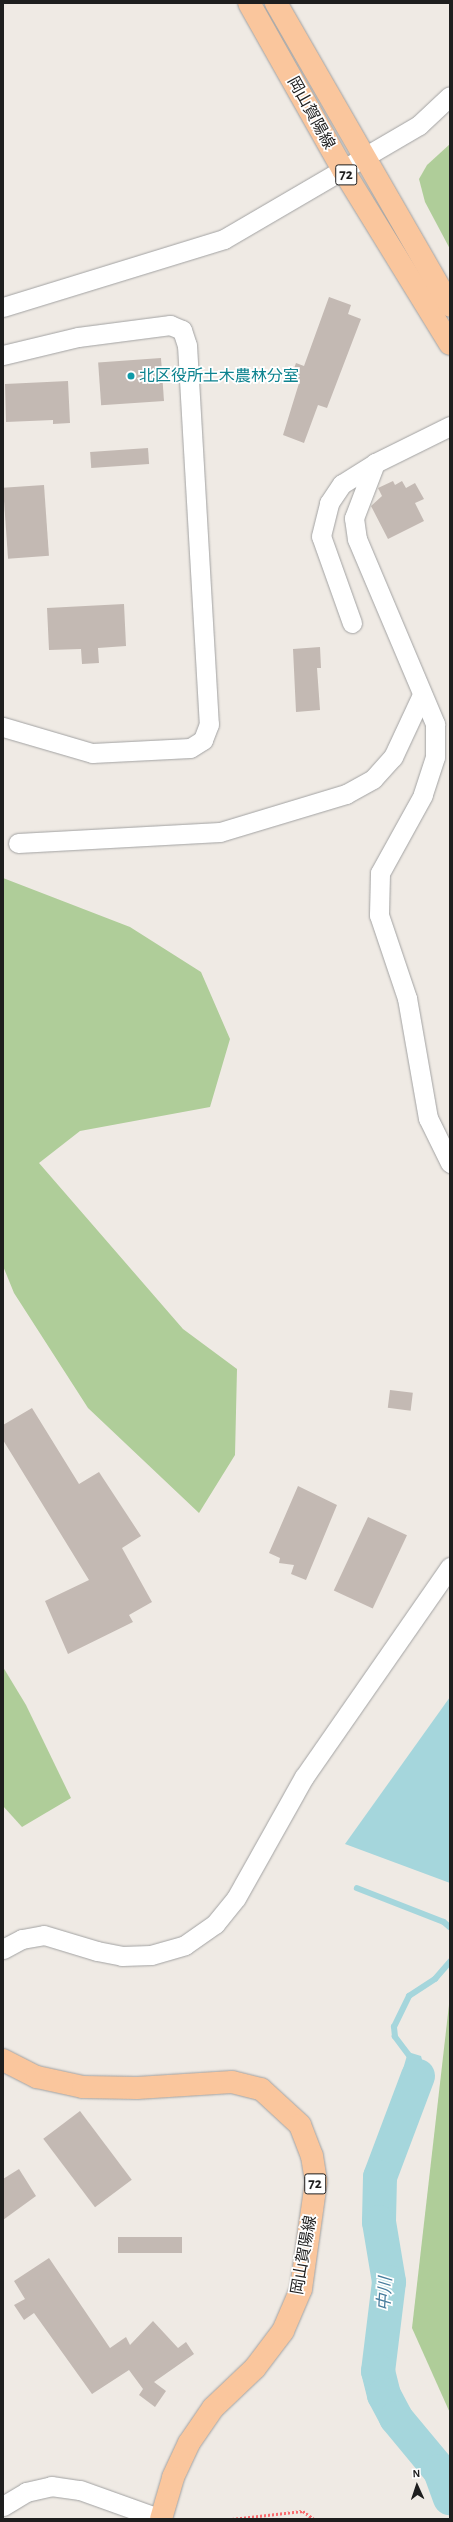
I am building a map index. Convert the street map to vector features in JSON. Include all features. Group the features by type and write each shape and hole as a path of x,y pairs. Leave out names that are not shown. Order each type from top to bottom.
{"main road":[{"name":"岡山賀陽線","path":"249,3 343,170 450,344"},
{"name":"岡山賀陽線","path":"276,3 450,305"},
{"name":"岡山賀陽線","path":"3,2060 38,2077 83,2087 137,2088 232,2082 261,2089 300,2125 312,2156 316,2182 301,2289 283,2331 255,2368 213,2408 189,2443 173,2478 161,2519"}],"street":[{"path":"3,307 224,239 365,158 419,125 450,96"},
{"path":"3,355 78,337 170,324 182,330 187,345 209,724 203,740 190,748 92,753 3,728"},
{"path":"352,624 320,536 329,503 342,484 375,463 450,426"},
{"path":"375,463 354,518 357,539 400,637 421,697 435,724 435,757 423,795 380,873 379,915 407,998 428,1118 450,1163"},
{"path":"18,843 220,832 346,794 373,779 393,757 421,697"},
{"path":"3,1949 22,1939 44,1935 116,1955 151,1955 185,1945 215,1924 236,1898 304,1777 450,1567"},
{"path":"3,2506 26,2492 51,2486 80,2490 161,2519"}],"path":[{"path":"232,2519 303,2511 314,2519"}],"green space":[{"path":"450,144 450,249 425,202 419,179 427,165"},
{"path":"3,878 130,927 201,972 230,1039 210,1107 80,1131 39,1163 183,1329 237,1369 235,1455 199,1513 88,1408 14,1293 3,1266"},
{"path":"3,1667 26,1705 71,1798 22,1827 3,1806"},
{"path":"450,1996 450,2413 412,2328"}],"water":[{"path":"450,1697 450,1883 345,1844"},
{"path":"408,2052 421,2056 430,2088 401,2076"}],"building":[{"path":"329,297 351,305 348,314 361,319 327,408 318,405 304,443 283,435 300,380 291,377 296,363 304,366"},
{"name":"北区役所土木農林分室","path":"161,358 164,401 101,405 98,362"},
{"path":"68,381 70,423 53,424 53,420 6,422 5,384"},
{"path":"148,448 149,464 91,468 90,452"},
{"path":"393,481 395,485 402,481 406,488 415,483 424,499 415,503 424,521 388,539 371,506 382,496 378,488"},
{"path":"44,485 49,556 8,559 3,488"},
{"path":"124,604 126,646 98,648 99,663 82,664 81,649 49,650 47,608"},
{"path":"320,647 321,668 317,668 320,710 296,712 293,649"},
{"path":"390,1390 413,1393 411,1411 388,1408"},
{"path":"32,1408 79,1484 99,1472 141,1536 122,1548 152,1602 129,1615 133,1622 68,1654 45,1601 89,1580 3,1440 3,1425"},
{"path":"298,1486 337,1505 306,1580 291,1574 294,1565 279,1563 280,1558 269,1553"},
{"path":"368,1517 407,1535 373,1609 334,1590"},
{"path":"80,2111 132,2180 95,2207 43,2139"},
{"path":"19,2169 36,2196 3,2220 3,2179"},
{"path":"118,2237 182,2237 182,2253 118,2253"},
{"path":"49,2258 110,2348 126,2337 130,2345 153,2321 178,2348 186,2342 194,2354 154,2382 166,2391 155,2407 139,2395 143,2389 129,2370 92,2394 34,2313 24,2320 14,2305 25,2299 14,2281"}],"waterway":[{"path":"357,1888 444,1922 450,1927"},
{"path":"413,2061 395,2037 394,2027 409,1996 435,1979 450,1962"},
{"name":"中川","path":"418,2076 380,2177 379,2222 389,2282 378,2371 384,2395 396,2418 440,2471 450,2498"}],"place":[{"name":"北区役所土木農林分室","path":"131,376"}]}
